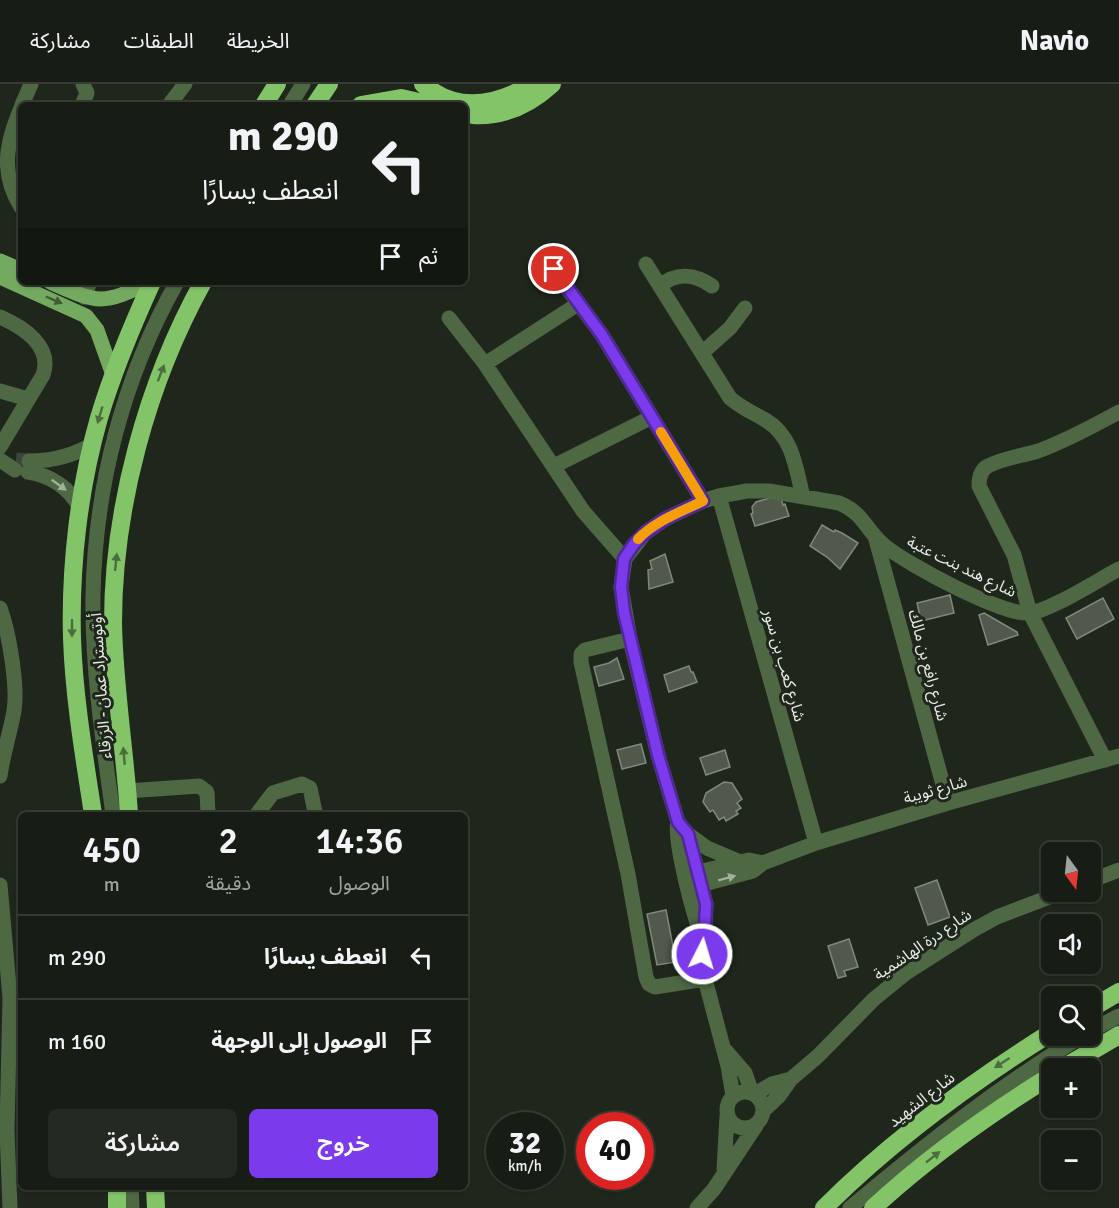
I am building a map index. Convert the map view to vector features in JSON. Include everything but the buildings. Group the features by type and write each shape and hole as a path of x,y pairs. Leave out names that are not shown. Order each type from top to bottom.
{"highway":[{"path":"266,102 277,84"},
{"path":"317,102 329,84"},
{"path":"423,84 428,89 450,99 481,104 503,99 532,84"},
{"path":"468,115 487,116 509,112 528,103 552,84"},
{"path":"378,102 401,98 422,102"},
{"name":"أوتوستراد عمان - الزرقاء","path":"93,812 78,709 72,637 73,591 81,510 93,444 113,375 150,285"},
{"name":"أوتوستراد عمان - الزرقاء","path":"129,812 114,650 114,597 119,538 137,450 151,402 180,326 201,285"},
{"path":"1101,1003 1119,992"},
{"path":"1079,1058 1119,1035"},
{"name":"شارع الشهيد","path":"824,1208 870,1164 943,1105 1041,1039"},
{"path":"873,1208 902,1182 974,1126 1041,1082"},
{"path":"117,1190 117,1208"},
{"path":"154,1190 156,1208"}],"main road":[{"path":"0,261 18,269"},
{"path":"0,277 86,316 97,330 113,375"},
{"path":"57,285 84,297 98,299 112,298 144,285"}],"street":[{"path":"24,102 32,84"},
{"path":"83,84 87,93 83,102"},
{"path":"171,102 185,84"},
{"path":"285,102 296,84"},
{"path":"292,102 303,84"},
{"path":"18,116 6,143 3,161 9,189 18,202"},
{"path":"646,264 730,398 768,422 782,434 791,450 803,497"},
{"path":"554,269 602,335 703,501"},
{"path":"660,286 672,278 686,276 700,279 712,286"},
{"path":"84,297 89,285"},
{"path":"108,812 90,669 89,597 92,534 106,449 118,405 142,340 170,285"},
{"path":"113,812 94,633 94,567 99,516 111,450 125,399 159,314 175,285"},
{"path":"484,364 578,304"},
{"path":"702,353 726,333 745,308"},
{"path":"0,317 30,335 44,352 45,369 28,399 13,462"},
{"path":"449,318 484,364 583,511 624,559 621,587 630,639 658,755 678,822 677,838 706,914 702,936 705,979 733,1096"},
{"path":"0,391 28,399"},
{"path":"1112,758 1030,613 1014,555 979,486 980,474 989,465 1066,440 1119,412"},
{"path":"554,466 652,417"},
{"path":"13,462 48,460 67,456 93,444"},
{"path":"13,462 60,484 81,510"},
{"name":"شارع هند بنت عتبة","path":"624,559 645,533 665,519 719,496 759,491 839,503 858,513 884,546 923,570 1004,609 1021,613 1030,613 1044,608 1119,569"},
{"name":"شارع كعب بن سور","path":"719,496 816,843"},
{"name":"شارع رافع بن مالك","path":"875,536 948,804"},
{"path":"0,609 6,624 15,686 14,710 0,776"},
{"path":"630,639 585,650 580,654 580,662 628,874 646,977 649,984 655,987 705,979"},
{"name":"شارع ثويبة","path":"694,880 753,872 763,862 816,843 1112,758"},
{"path":"259,812 273,793 302,784 310,788 315,812"},
{"path":"128,791 199,786 207,792 208,812"},
{"path":"678,822 688,834 708,848 740,862"},
{"path":"688,834 694,880"},
{"name":"شارع ثويبة","path":"694,880 740,862 754,859 763,862"},
{"path":"1101,877 1119,870"},
{"path":"0,885 10,998 7,1130 10,1208"},
{"name":"شارع درة الهاشمية","path":"760,1118 791,1078 818,1056 874,999 906,973 975,929 1041,901"},
{"path":"1101,1018 1119,1008"},
{"path":"1101,1025 1119,1016"},
{"path":"842,1208 947,1121 1055,1046"},
{"path":"850,1208 977,1106 1067,1046"},
{"path":"723,1048 745,1072 753,1094"},
{"name":"شارع درة الهاشمية","path":"753,1094 772,1084 791,1078"},
{"path":"697,1208 714,1189 760,1118 761,1101 753,1094 746,1092 733,1096 727,1105 724,1173"},
{"path":"727,1116 733,1124 747,1129 760,1118"},
{"path":"131,1190 132,1208"},
{"path":"136,1190 137,1208"}],"tunnel":[{"path":"16,460 29,461"}],"slow traffic":[{"path":"638,539 665,519 703,501 661,432"}],"route":[{"path":"554,269 602,335 703,501 665,519 634,544 624,559 621,587 624,612 658,755 678,822 683,825 688,834 702,885 706,914 702,954"}]}
